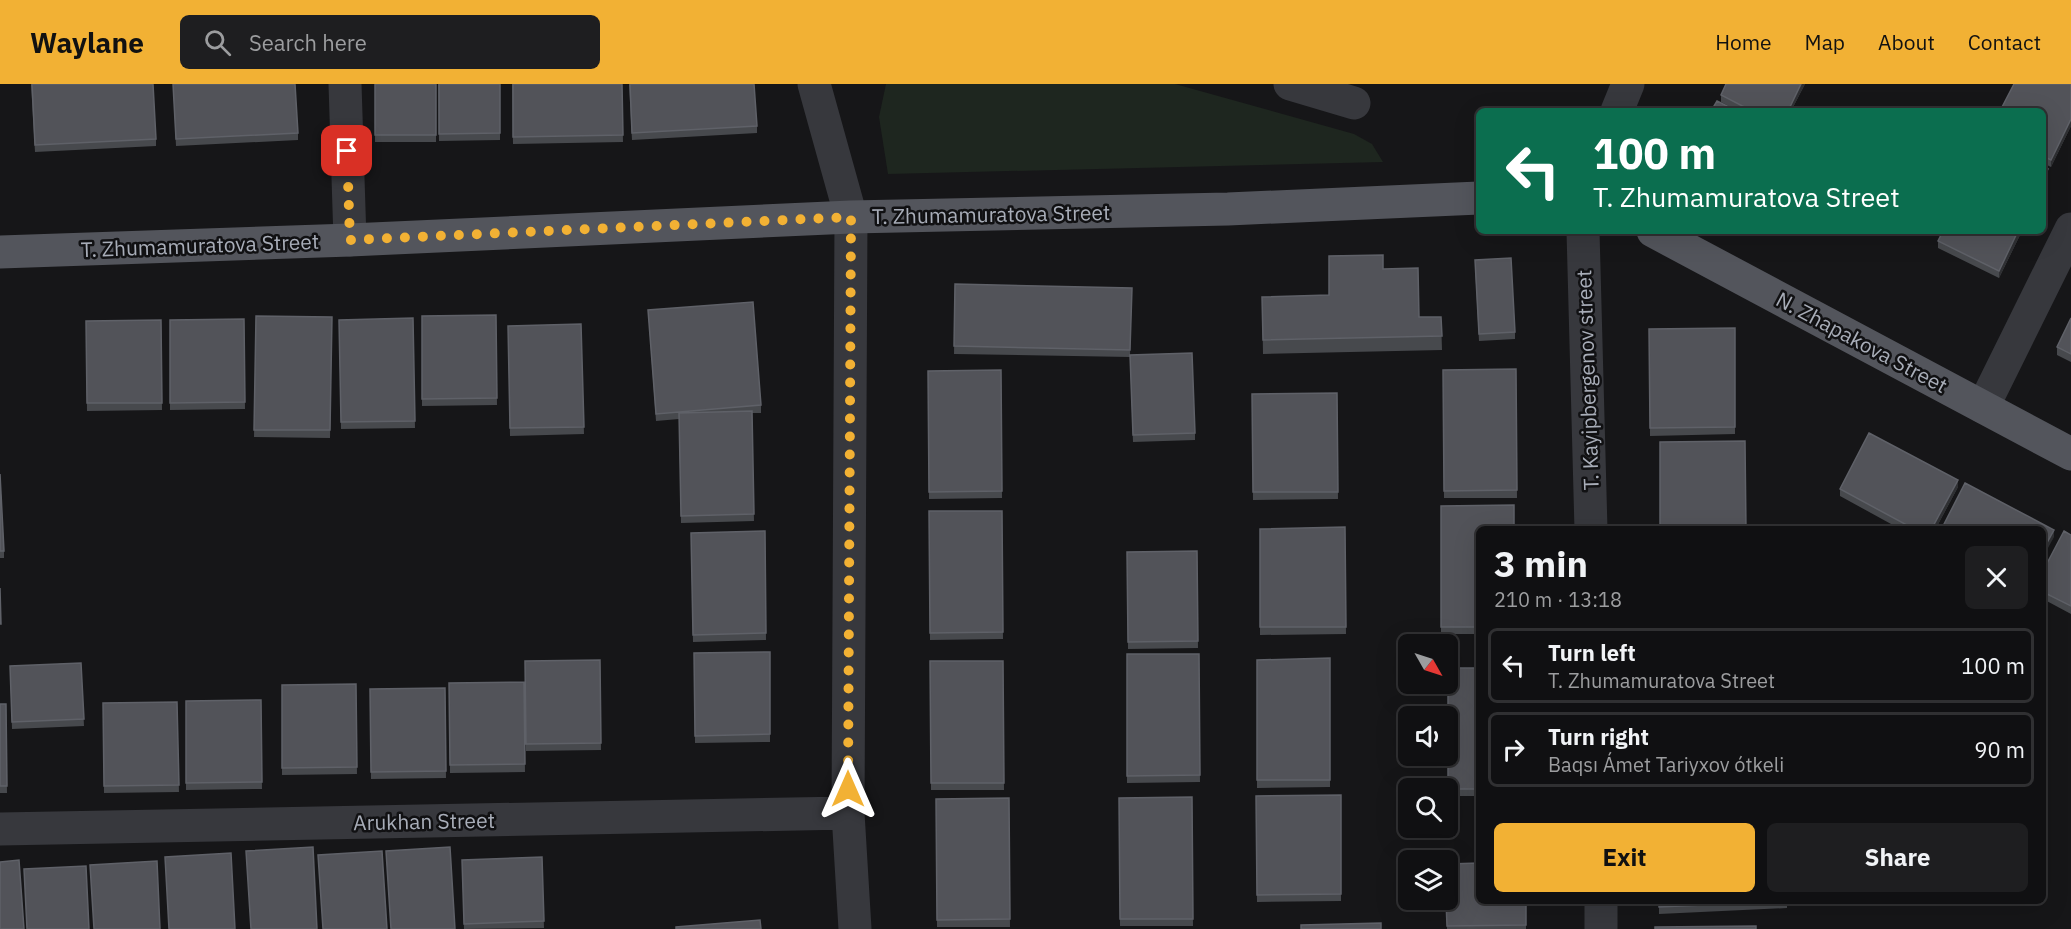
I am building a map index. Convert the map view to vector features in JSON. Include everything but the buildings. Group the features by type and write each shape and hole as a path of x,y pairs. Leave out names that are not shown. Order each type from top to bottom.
{"main road":[{"name":"T. Zhumamuratova Street","path":"0,252 350,240 851,217 1228,209 1476,198"},
{"name":"N. Zhapakova Street","path":"1659,234 2071,454"}],"street":[{"path":"345,84 350,240"},
{"path":"1290,84 1354,103"},
{"path":"1618,108 1628,84"},
{"path":"815,85 851,217 848,813 855,929"},
{"path":"1983,407 2071,229"},
{"name":"T. Kayipbergenov street","path":"1582,234 1591,526"},
{"name":"Arukhan Street","path":"0,829 848,813"},
{"path":"1600,904 1601,929"}],"shaded area":[{"path":"886,84 1175,84 1354,134 1372,144 1383,162 888,174 879,117"}],"route":[{"path":"347,151 350,240 851,217 848,789"}]}
